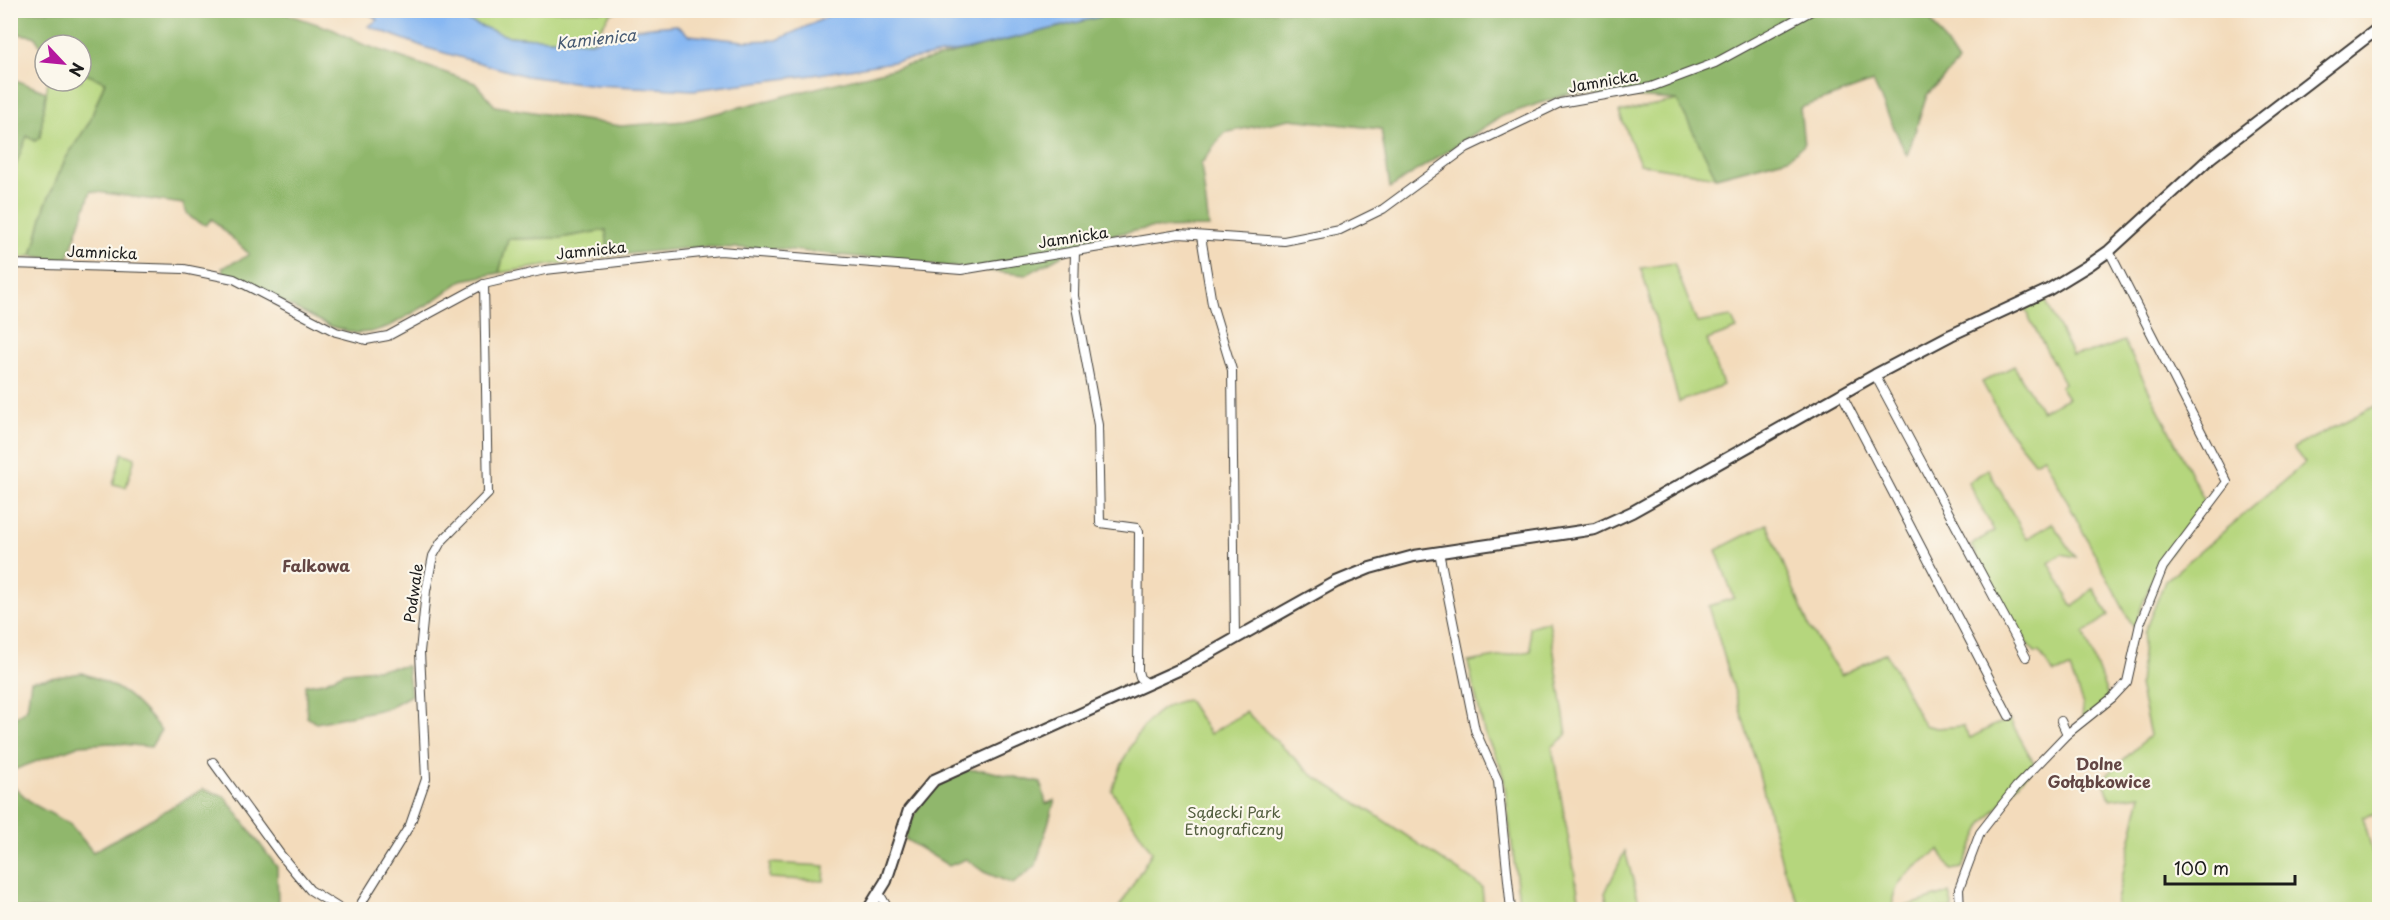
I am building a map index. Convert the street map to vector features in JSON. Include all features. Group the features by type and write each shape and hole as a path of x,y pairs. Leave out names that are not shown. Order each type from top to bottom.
{"street":[{"name":"Jamnicka","path":"10,264 184,269 234,279 336,332 366,340 388,336 483,284 544,270 720,251 961,270 1179,234 1284,241 1341,230 1383,209 1466,148 1560,103 1651,87 1715,63 1813,10"},
{"path":"868,909 886,880 909,810 934,780 1185,667 1336,582 1370,568 1439,552 1595,529 1699,475 1840,393 1951,334 2048,290 2109,251 2210,158 2379,27"},
{"path":"1201,236 1212,304 1232,370 1235,637"},
{"path":"1075,251 1074,296 1098,425 1100,523 1137,528 1139,532 1138,671 1140,678 1148,684"},
{"path":"1960,909 1959,890 1980,833 2016,787 2067,734 2112,698 2127,682 2140,624 2163,567 2227,482 2109,251"},
{"name":"Podwale","path":"357,909 410,825 426,778 420,652 433,556 441,542 488,494 483,284"},
{"path":"1875,375 2026,657"},
{"path":"1840,393 2009,716"},
{"path":"1439,552 1474,730 1498,781 1511,909"},
{"path":"2061,721 2067,734"},
{"path":"213,762 272,845 312,892 342,909"},
{"path":"879,893 889,909"}],"green space":[{"path":"11,11 278,11 332,29 362,44 475,83 495,106 621,126 685,121 1123,11 1925,11 1958,62 1927,95 1907,156 1873,82 1800,108 1804,145 1788,158 1716,177 1677,100 1571,93 1502,116 1390,188 1381,129 1290,119 1224,133 1201,164 1209,227 1150,228 1091,239 1026,275 782,249 700,247 608,256 606,230 560,238 508,239 499,273 463,280 432,302 390,326 371,332 355,333 330,326 224,273 222,268 249,254 212,219 206,225 192,218 183,204 91,191 67,261 32,256 45,206 66,158 89,123 105,82 93,77 93,33 33,33 33,36 11,33"},
{"path":"440,11 617,11 610,14 591,42 507,36"},
{"path":"93,76 105,81 89,123 66,158 45,206 32,256 11,259 10,211 15,167 27,136 40,136 46,93 93,93"},
{"path":"11,78 33,87 33,93 46,93 40,137 35,141 27,136 11,177"},
{"path":"1678,100 1716,177 1640,164 1619,112"},
{"path":"607,230 608,256 499,273 508,239 560,238"},
{"path":"1674,263 1697,323 1731,317 1737,329 1707,340 1723,385 1679,402 1641,268"},
{"path":"2044,297 2072,355 2097,351 2124,341 2206,504 2154,574 2137,619 2139,623 2133,627 2044,457 2034,462 2010,432 1982,382 2014,366 2041,411 2068,398 2060,386 2064,383 2024,308"},
{"path":"2377,405 2380,409 2380,813 2363,818 2379,875 2379,909 2115,909 2141,795 2110,799 2103,779 2150,735 2139,685 2144,633 2165,581 2305,463 2293,448"},
{"path":"122,453 135,458 126,487 113,484"},
{"path":"1988,469 2027,539 2052,523 2076,557 2062,554 2049,563 2073,607 2093,588 2109,615 2084,633 2109,699 2082,720 2083,705 2070,669 2054,673 2039,652 2035,652 2023,639 1971,545 1994,531 1968,482"},
{"path":"1767,524 1810,629 1841,675 1886,653 1924,725 1937,728 1963,726 1970,738 2010,720 2035,765 1982,825 1962,868 1951,870 1939,850 1907,874 1896,890 1893,909 1801,909 1783,867 1757,766 1709,606 1734,598 1716,550"},
{"path":"1549,621 1567,735 1552,747 1581,909 1520,909 1504,780 1500,765 1484,732 1468,662 1531,651 1529,627"},
{"path":"407,666 411,695 388,708 316,723 307,717 305,685 324,682 345,672"},
{"path":"82,673 118,688 143,709 161,730 151,747 111,743 80,745 11,771 11,721 27,708 31,681"},
{"name":"Sądecki Park Etnograficzny","path":"1188,700 1210,734 1246,712 1312,775 1482,887 1484,909 1118,909 1152,852 1112,791 1130,748 1148,721 1173,703"},
{"path":"968,770 984,770 1041,783 1046,804 1055,800 1036,865 1013,884 984,872 966,859 949,866 905,839 914,815 936,787 945,780"},
{"path":"11,784 33,804 70,824 93,852 203,789 225,797 277,867 278,904 276,910 11,909"},
{"path":"1625,851 1641,909 1609,909 1605,893"},
{"path":"770,863 825,866 824,881 769,878"},
{"path":"1949,893 1953,909 1897,909"}],"water":[{"path":"365,11 440,11 507,36 591,42 630,29 676,25 689,35 744,41 777,40 840,11 1123,11 966,50 813,75 693,90 595,85 526,76 427,48 368,26 378,20"}],"district":[{"name":"Falkowa","path":"316,566"},
{"name":"Dolne Gołąbkowice","path":"2099,773"}],"water label":[{"name":"Kamienica","path":"596,39"}]}
